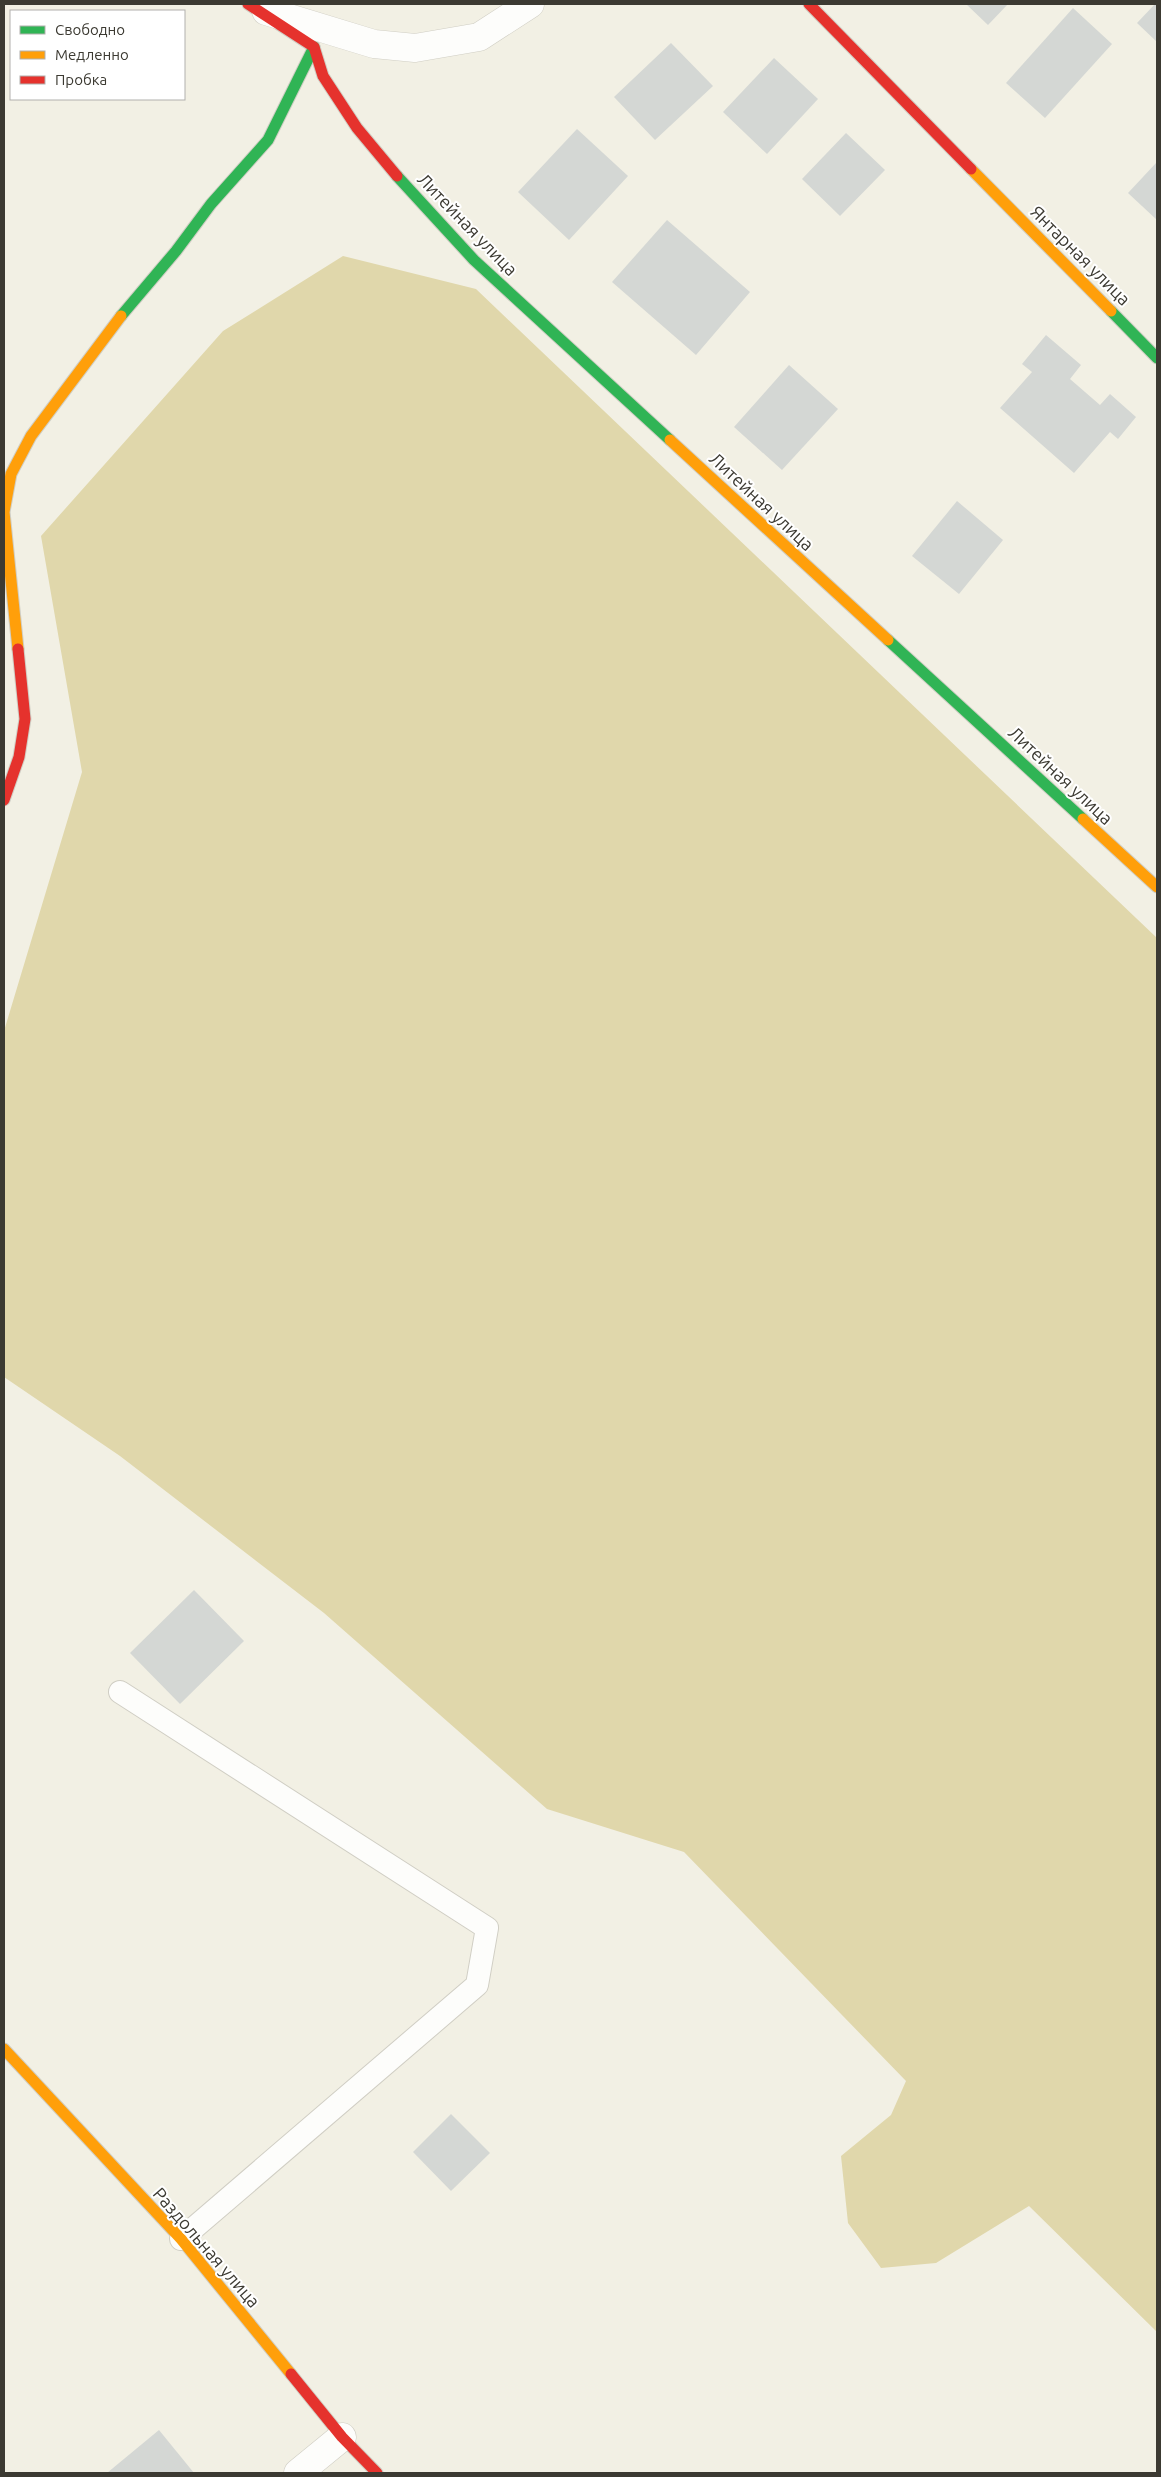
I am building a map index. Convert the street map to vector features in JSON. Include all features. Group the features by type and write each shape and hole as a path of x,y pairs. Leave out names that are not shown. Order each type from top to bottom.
{"street":[{"path":"250,5 374,44 415,48 479,37 530,4"},
{"name":"Янтарная улица","path":"808,4 1157,358"},
{"path":"4,800 19,757 25,719 4,512 11,474 30,436 116,322 176,251 211,204 268,140 314,47 250,5"},
{"name":"Литейная улица","path":"314,47 322,76 357,128 393,171 474,260 1157,887"},
{"name":"Раздольная улица","path":"5,2052 181,2239 342,2437 377,2473"},
{"path":"298,2473 342,2437"}],"lane":[{"path":"120,1692 487,1928 476,1986 181,2239"}],"shaded area":[{"path":"343,256 476,289 1157,938 1157,2332 1029,2206 936,2263 881,2268 848,2223 841,2156 891,2115 906,2081 684,1852 547,1809 324,1613 120,1456 4,1377 4,1031 82,772 41,536 223,331"}],"building":[{"path":"966,4 1008,4 988,25"},
{"path":"1157,4 1157,42 1137,23"},
{"path":"1073,8 1112,44 1045,118 1006,83"},
{"path":"671,43 713,86 655,140 614,97"},
{"path":"774,58 818,99 767,154 723,112"},
{"path":"577,129 628,176 569,240 518,192"},
{"path":"846,133 885,170 840,216 802,179"},
{"path":"1157,162 1157,220 1128,193"},
{"path":"667,220 750,292 696,355 612,282"},
{"path":"1046,335 1081,365 1070,379 1100,405 1110,394 1136,417 1118,439 1110,432 1074,473 1000,408 1032,372 1022,364"},
{"path":"789,365 838,409 782,470 734,427"},
{"path":"957,501 1003,540 959,594 912,556"},
{"path":"194,1590 244,1641 180,1704 130,1653"},
{"path":"451,2114 490,2153 451,2191 413,2152"},
{"path":"159,2430 194,2473 107,2473"}],"traffic: fast":[{"path":"121,316 176,251 211,204 268,140 314,47"},
{"path":"397,176 474,260 670,440"},
{"path":"1111,311 1157,358"},
{"path":"888,640 1083,819"}],"traffic: slow":[{"path":"971,169 1111,311"},
{"path":"18,649 4,512 11,474 31,436 121,316"},
{"path":"670,440 888,640"},
{"path":"1083,819 1157,887"},
{"path":"4,2049 181,2239 291,2374"}],"traffic: jam":[{"path":"248,4 314,47 323,76 357,128 397,176"},
{"path":"809,4 971,169"},
{"path":"4,800 19,757 25,719 18,649"},
{"path":"291,2374 342,2437 377,2473"}]}
